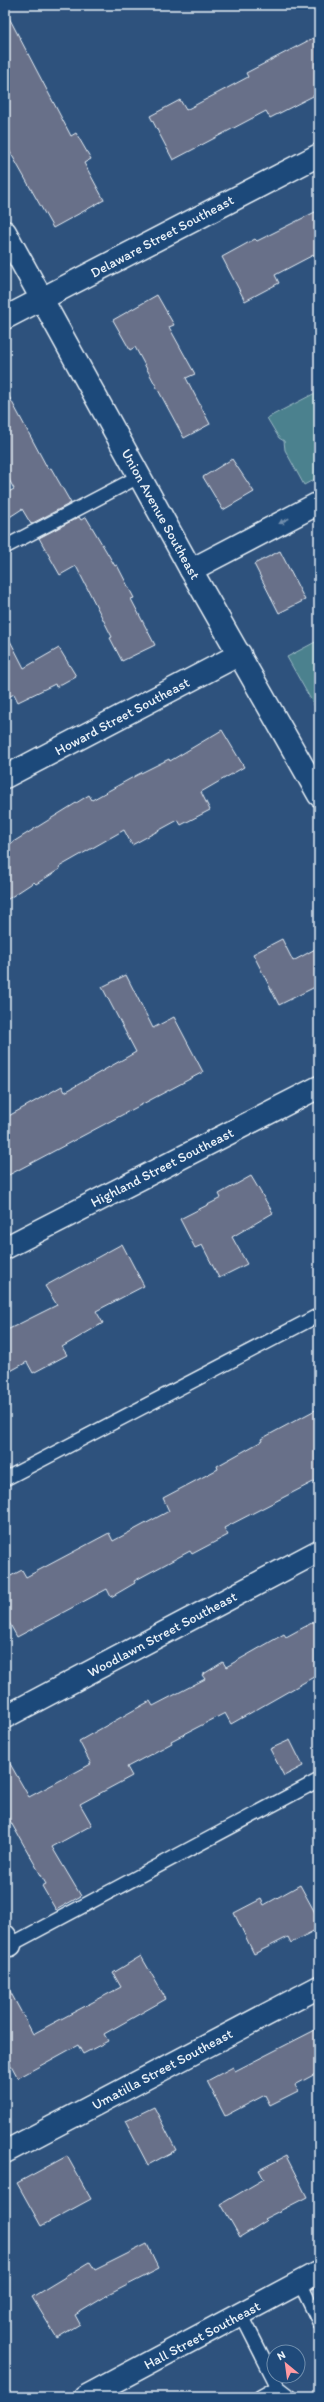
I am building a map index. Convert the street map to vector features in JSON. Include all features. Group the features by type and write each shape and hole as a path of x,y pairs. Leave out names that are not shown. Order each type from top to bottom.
{"street":[{"name":"Delaware Street Southeast","path":"5,318 319,155"},
{"name":"Union Avenue Southeast","path":"5,232 191,570 319,795"},
{"path":"191,570 319,503"},
{"name":"Howard Street Southeast","path":"5,778 240,654"},
{"name":"Highland Street Southeast","path":"5,1248 319,1087"},
{"name":"Woodlawn Street Southeast","path":"5,1717 319,1552"},
{"name":"Umatilla Street Southeast","path":"5,2152 319,1987"},
{"name":"Hall Street Southeast","path":"84,2397 319,2272"}],"lane":[{"path":"5,547 140,476"},
{"path":"5,1479 319,1315"},
{"path":"8,1941 319,1780"},
{"path":"300,2283 319,2322"},
{"path":"241,2314 278,2387 291,2397"},
{"path":"260,2397 278,2387"}],"green space":[{"path":"319,391 319,482 317,478 304,485 285,450 284,441 279,438 267,418"},
{"path":"319,640 319,714 287,657"}],"building":[{"path":"5,10 71,136 76,133 91,159 84,163 104,200 53,228 5,143"},
{"path":"319,35 319,93 270,118 266,111 173,160 150,116 180,100 186,110 248,77 246,73"},
{"path":"319,210 319,252 275,275 279,283 245,301 222,257 255,239 257,241"},
{"path":"157,295 174,325 169,327 195,374 186,378 210,424 184,438 135,347 130,350 113,320"},
{"path":"5,389 48,469 51,468 71,503 31,524 22,509 5,520 5,494 14,489 5,472"},
{"path":"232,459 254,492 223,510 203,477"},
{"path":"79,517 81,520 86,517 115,566 117,565 134,598 131,599 155,645 122,661 110,638 112,637 76,566 60,575 39,538"},
{"path":"280,551 305,600 279,613 254,564"},
{"path":"5,631 24,668 59,648 76,676 56,687 55,684 18,702 14,694 5,699"},
{"path":"222,730 244,767 201,792 210,810 181,825 178,820 132,845 124,830 59,867 60,869 36,884 34,882 5,901 5,847 89,795 92,800 169,759 170,761"},
{"path":"282,939 293,961 319,947 319,985 279,1005 253,954"},
{"path":"126,975 153,1028 174,1017 203,1072 5,1177 5,1118 62,1086 65,1092 136,1052 102,987"},
{"path":"251,1176 273,1213 232,1237 247,1264 219,1278 202,1245 195,1248 180,1219 221,1198 219,1194"},
{"path":"122,1244 144,1286 96,1311 103,1323 62,1347 67,1355 33,1373 27,1362 5,1374 5,1331 57,1305 45,1286"},
{"path":"319,1408 319,1479 224,1528 228,1535 192,1554 190,1551 134,1581 135,1583 111,1597 107,1589 17,1637 5,1615 5,1579 22,1570 26,1577 109,1533 113,1541 169,1511 163,1498 218,1469 217,1466 262,1441 261,1439"},
{"path":"319,1619 319,1674 231,1724 225,1713 171,1741 172,1743 127,1767 132,1776 80,1804 92,1825 52,1847 81,1896 56,1910 42,1886 46,1884 5,1812 5,1755 29,1797 91,1764 79,1741 150,1701 153,1706 205,1679 202,1675 223,1662 226,1667 284,1634 286,1637"},
{"path":"290,1740 303,1766 284,1776 270,1749"},
{"path":"300,1885 319,1920 319,1928 291,1943 288,1937 254,1954 234,1913 261,1899 264,1905"},
{"path":"141,1956 166,1999 104,2034 108,2041 83,2054 78,2045 18,2078 5,2054 5,1982 33,2034 121,1987 113,1973"},
{"path":"319,2028 319,2072 295,2085 298,2091 270,2105 265,2095 225,2116 207,2081 233,2067 235,2071"},
{"path":"154,2107 176,2150 148,2165 125,2121"},
{"path":"67,2156 91,2199 41,2226 17,2183"},
{"path":"286,2156 307,2197 264,2219 266,2221 240,2237 221,2204 264,2179 259,2170"},
{"path":"147,2244 159,2269 108,2295 75,2315 80,2324 57,2338 32,2297 90,2262 95,2270"}]}
